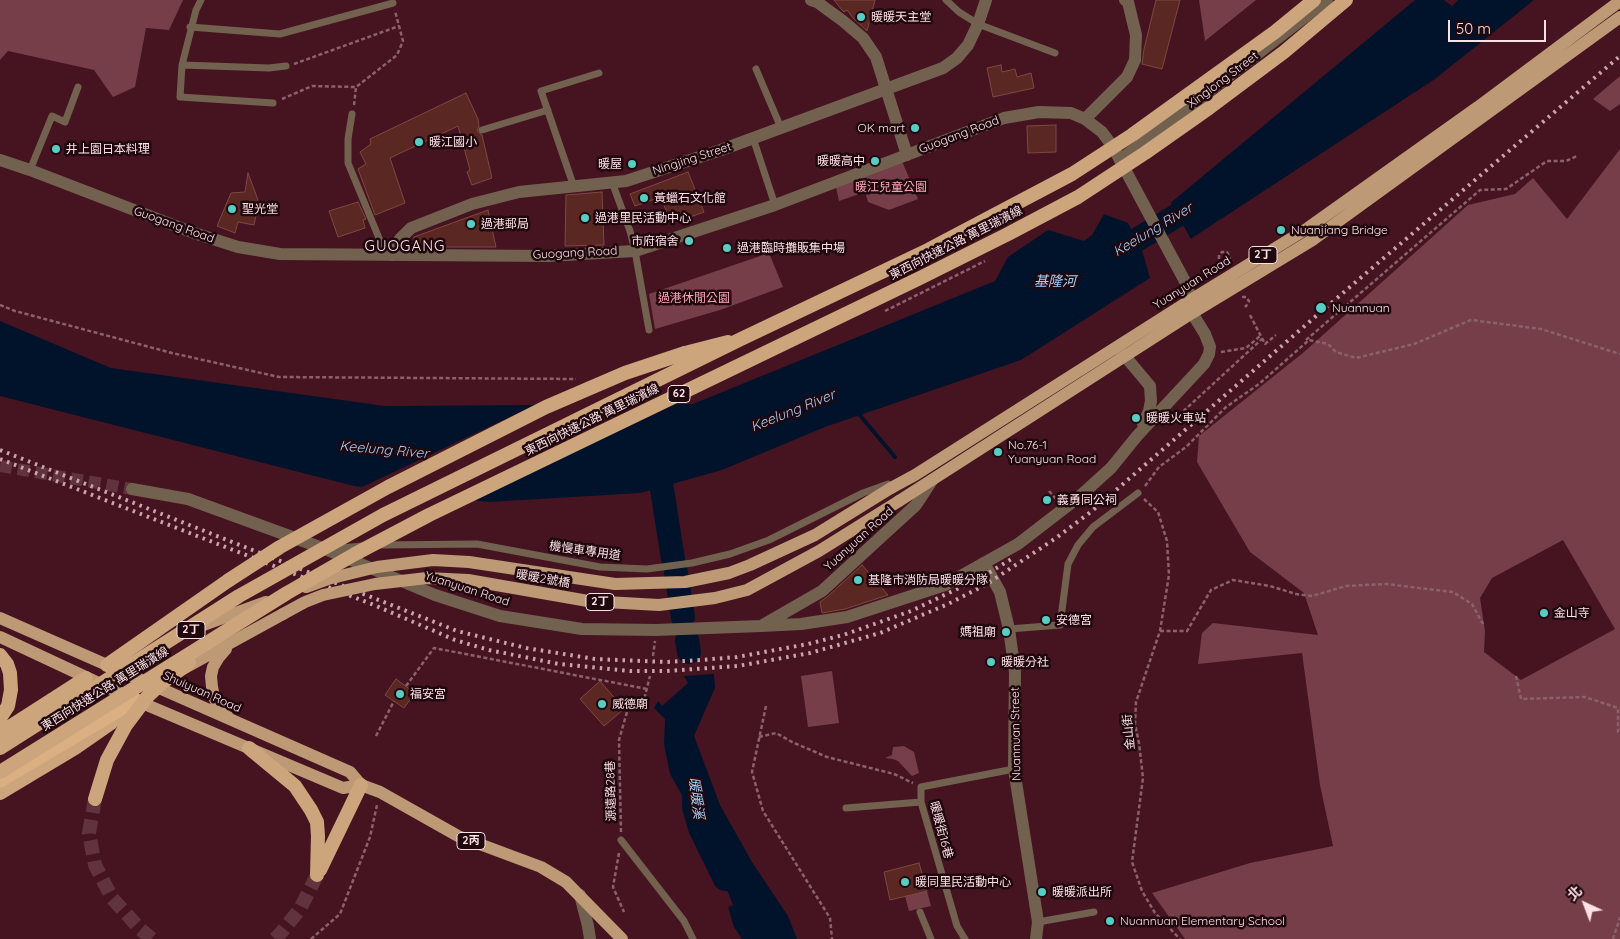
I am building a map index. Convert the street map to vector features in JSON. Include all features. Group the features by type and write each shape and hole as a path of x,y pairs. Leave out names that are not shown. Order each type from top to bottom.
{"highway":[{"name":"東西向快速公路 萬里瑞濱線","path":"0,748 239,596 383,515 741,339 928,250 1072,174 1132,135 1275,32 1314,0"},
{"name":"東西向快速公路 萬里瑞濱線","path":"0,772 281,595 355,554 429,516 920,278 1078,196 1145,153 1209,108 1284,52 1346,0"},
{"path":"107,665 280,547 388,487 546,407 624,372 685,353 741,339"},
{"path":"95,799 107,760 116,742 126,725 147,698 164,682 281,595"},
{"path":"0,654 7,664 12,690 8,706 0,718"},
{"path":"0,733 86,678"},
{"path":"0,780 135,700"},
{"path":"0,792 75,748 111,723 135,700"},
{"path":"249,748 295,786 311,810 317,822 317,875 362,785"}],"main road":[{"name":"Yuanyuan Road","path":"891,488 1121,351 1190,307 1308,228 1478,107 1620,1"},
{"name":"Yuanyuan Road","path":"1190,307 1314,239 1620,17"},
{"name":"Yuanyuan Road","path":"898,501 1121,351"},
{"name":"暖暖2號橋","path":"281,595 328,579 377,567 434,560 469,562 615,584 685,582 729,573 750,565 815,535 891,488"},
{"name":"暖暖2號橋","path":"242,637 305,602 323,595 374,584 427,578 468,580 588,601 659,605 715,598 747,590 755,586 819,551 898,501"},
{"name":"2丁","path":"107,665 281,595"},
{"name":"Shuiyuan Road","path":"0,618 350,772 362,785 380,792 458,836 540,868 566,882 580,895"},
{"name":"Shuiyuan Road","path":"0,637 135,700 343,788 362,785"},
{"name":"2丁","path":"135,700 154,685 242,637"},
{"path":"236,722 219,708 214,697 211,676 213,667 219,657 242,637"},
{"path":"86,678 107,665"},
{"name":"2丙","path":"580,895 622,939"}],"street":[{"path":"811,0 817,2 844,21 863,38 876,57 907,155"},
{"name":"Ningjing Street","path":"389,255 400,239 411,228 472,204 519,192 626,181 721,150 942,68 957,58 968,45 986,0"},
{"path":"1084,119 1127,77 1135,60 1136,34 1128,2 1125,0"},
{"name":"Xinglong Street","path":"1120,160 1327,0"},
{"name":"Guogang Road","path":"0,160 194,233 238,247 280,254 548,256 635,251 776,205 1012,116 1057,111 1071,113 1084,119 1102,132 1120,160"},
{"path":"761,626 801,624 847,617 945,585 1018,544 1080,497 1111,468 1137,436 1204,364 1210,347 1190,307 1188,287 1120,160"},
{"path":"1121,351 1150,386 1151,401 1149,411 1137,436"},
{"name":"Yuanyuan Road","path":"132,489 188,499 325,549 435,594 500,616 582,629 656,630 761,626 822,591 916,505 932,479"},
{"name":"Nuannuan Street","path":"984,563 1000,592 1009,629 1015,672 1014,769 1038,922 1036,939"},
{"path":"580,895 590,939"}],"lane":[{"path":"201,0 190,27 182,64 180,97 274,102"},
{"path":"946,0 959,12 978,24 1055,52"},
{"path":"190,27 280,34 393,3"},
{"path":"182,64 269,68 286,66"},
{"path":"756,70 781,128"},
{"path":"574,186 541,91 599,73"},
{"path":"30,170 52,116 65,122 78,87"},
{"path":"482,130 548,110"},
{"path":"352,114 348,139 348,163 389,255"},
{"path":"753,138 776,205"},
{"path":"612,182 630,231 649,330"},
{"name":"機慢車專用道","path":"325,549 392,544 477,544 600,567 647,569 665,567 692,563 738,551 769,540 863,493 915,475"},
{"path":"1009,629 1060,625 1068,564 1078,545 1093,527 1138,493"},
{"name":"暖暖街16巷","path":"965,939 956,926 921,802 921,787 1014,769"},
{"path":"846,808 921,802"},
{"path":"621,840 684,921 694,939"},
{"path":"920,912 931,939"},
{"path":"1038,922 1094,912"}],"path":[{"path":"274,102 312,86 356,87 397,55 403,42 393,3"},
{"path":"286,66 300,63 399,26"},
{"path":"352,114 356,87"},
{"path":"1293,354 1299,346 1480,190 1506,190 1547,161 1566,161 1577,156"},
{"path":"1219,259 1219,254 1227,252 1230,258 1224,264"},
{"path":"884,311 985,262"},
{"path":"0,305 15,311 172,353 279,378 585,378"},
{"path":"1250,315 1265,344 1276,335"},
{"path":"1138,493 1149,483 1159,467 1186,447 1226,407 1259,384 1309,340 1328,344 1336,352 1356,358 1414,344 1471,320 1541,329 1620,354"},
{"path":"1209,354 1246,348 1261,337"},
{"path":"1173,419 1261,337"},
{"path":"1049,491 1059,503"},
{"name":"金山街","path":"1138,493 1158,512 1167,541 1168,575 1160,631 1136,702 1135,724 1143,778 1132,862 1142,891 1155,913 1180,939"},
{"path":"1160,631 1187,631 1211,590 1233,580 1312,596 1346,586 1386,584 1453,592 1472,604 1483,624"},
{"path":"406,686 434,648 647,690"},
{"name":"源遠路28巷","path":"624,912 613,887 621,840 619,740 627,712 645,696 650,676"},
{"path":"1516,676 1521,699 1585,697 1618,708 1618,732 1620,734"},
{"path":"376,736 394,701"},
{"path":"766,706 752,772 763,811 830,918 832,939"},
{"path":"759,737 776,733 792,742 828,756 894,774 921,787"},
{"path":"311,939 340,914 370,836 380,792"},
{"path":"1613,939 1620,917"}],"green space":[{"path":"0,0 183,0 169,30 146,28 135,87 113,97 94,70 8,51 0,60"},
{"path":"1199,0 1256,0 1205,41"},
{"path":"1620,76 1620,104 1610,111 1593,99"},
{"path":"1620,149 1620,939 1185,939 1152,893 1250,863 1333,846 1320,785 1302,653 1198,664 1202,633 1213,623 1318,635 1304,593 1250,552 1197,462 1199,436 1304,352 1468,205 1515,194 1533,178 1567,219","holes":["1563,540 1615,629 1521,680 1484,652 1485,631 1480,598 1492,578"]},
{"name":"暖江兒童公園","path":"902,161 918,199 889,210 868,202 865,192 839,201 836,187"},
{"name":"過港休閒公園","path":"769,253 783,287 720,310 655,329 649,294"},
{"path":"832,671 839,723 808,727 801,676"},
{"path":"904,746 914,752 919,773 912,776 898,761 885,758 892,755 893,747"},
{"path":"927,891 931,906 909,911 905,896"}],"water":[{"path":"1415,0 1444,0 1452,6 1458,0 1534,0 1435,79 1186,242 1168,205"},
{"name":"基隆河","path":"1104,214 1128,223 1142,250 1150,278 1021,360 825,427 722,470 640,493 489,502 354,486 0,396 0,321 111,368 385,406 693,404 995,281 1008,257 1048,230 1084,241 1092,235"},
{"path":"714,674 715,688 694,736 720,805 752,862 788,916 797,939 742,939 734,927 728,907 733,905 696,813 683,803 683,797 670,774 664,744 665,719 654,708 658,701 662,706 688,683 684,676"}],"pier":[{"path":"1169,200 1192,241 1187,244 1184,243 1166,206"},
{"path":"681,402 466,502 358,489 539,403"}],"building":[{"name":"暖暖天主堂","path":"834,0 875,0 867,31 847,10 844,12"},
{"path":"1156,0 1180,0 1162,69 1142,64"},
{"path":"1001,65 1002,72 1015,69 1017,77 1031,73 1034,88 993,97 987,68"},
{"path":"466,93 478,119 479,126 477,131 482,135 492,178 472,185 467,172 470,170 458,126 390,158 405,203 375,215 358,169 366,164 360,152 371,144 370,139"},
{"path":"1056,125 1056,152 1028,153 1027,126"},
{"name":"黃蠟石文化館","path":"688,172 704,212 671,224 661,197 635,206 630,194"},
{"path":"248,173 258,200 254,225 238,222 235,233 217,226 231,193 245,192"},
{"name":"過港里民活動中心","path":"602,192 604,245 565,246 566,195"},
{"path":"358,202 366,219 363,220 365,228 338,237 329,211"},
{"name":"過港郵局","path":"488,210 496,247 414,247 414,237"},
{"name":"基隆市消防局暖暖分隊","path":"862,565 888,595 845,609 822,613 820,602"},
{"name":"福安宮","path":"396,679 415,693 404,708 385,695"},
{"name":"威德廟","path":"600,681 624,709 604,726 580,699"},
{"name":"暖同里民活動中心","path":"919,863 927,891 890,900 884,872"}],"waterway":[{"name":"Keelung River","path":"1110,256 1201,201"},
{"path":"858,413 895,457"},
{"name":"暖暖溪","path":"658,464 673,559"},
{"name":"暖暖溪","path":"676,573 683,617"},
{"name":"暖暖溪","path":"687,640 689,652"},
{"name":"暖暖溪","path":"694,780 694,807 700,828 725,879"}],"tunnel":[{"path":"0,466 132,489"},
{"path":"95,799 89,833 95,865 112,898 140,929 152,939"},
{"path":"275,939 300,909 317,875"}],"railway":[{"path":"0,459 374,605 455,640 489,650 559,664 630,671 666,671 738,666 810,653 880,633 948,604 987,584 1056,538 1092,511 1620,56"},
{"path":"0,450 457,631 526,648 595,659 666,662 701,660 737,657 808,644 843,635 911,611 982,577 1013,558"}],"place":[{"name":"暖暖天主堂","path":"861,17"},
{"name":"OK mart","path":"915,128"},
{"name":"暖江國小","path":"419,142"},
{"name":"井上園日本料理","path":"56,149"},
{"name":"暖暖高中","path":"875,161"},
{"name":"暖屋","path":"632,164"},
{"name":"黃蠟石文化館","path":"644,198"},
{"name":"聖光堂","path":"232,209"},
{"name":"過港里民活動中心","path":"585,218"},
{"name":"過港郵局","path":"471,224"},
{"name":"Nuanjiang Bridge","path":"1281,230"},
{"name":"市府宿舍","path":"689,241"},
{"name":"過港臨時攤販集中場","path":"727,248"},
{"name":"Nuannuan","path":"1321,308"},
{"name":"暖暖火車站","path":"1136,418"},
{"name":"No.76-1 Yuanyuan Road","path":"998,452"},
{"name":"義勇同公祠","path":"1047,500"},
{"name":"基隆市消防局暖暖分隊","path":"858,580"},
{"name":"金山寺","path":"1544,613"},
{"name":"安德宮","path":"1046,620"},
{"name":"媽祖廟","path":"1006,632"},
{"name":"暖暖分社","path":"991,662"},
{"name":"福安宮","path":"400,694"},
{"name":"威德廟","path":"602,704"},
{"name":"暖同里民活動中心","path":"905,882"},
{"name":"暖暖派出所","path":"1042,892"},
{"name":"Nuannuan Elementary School","path":"1110,921"}],"district":[{"name":"GUOGANG","path":"405,246"}]}
